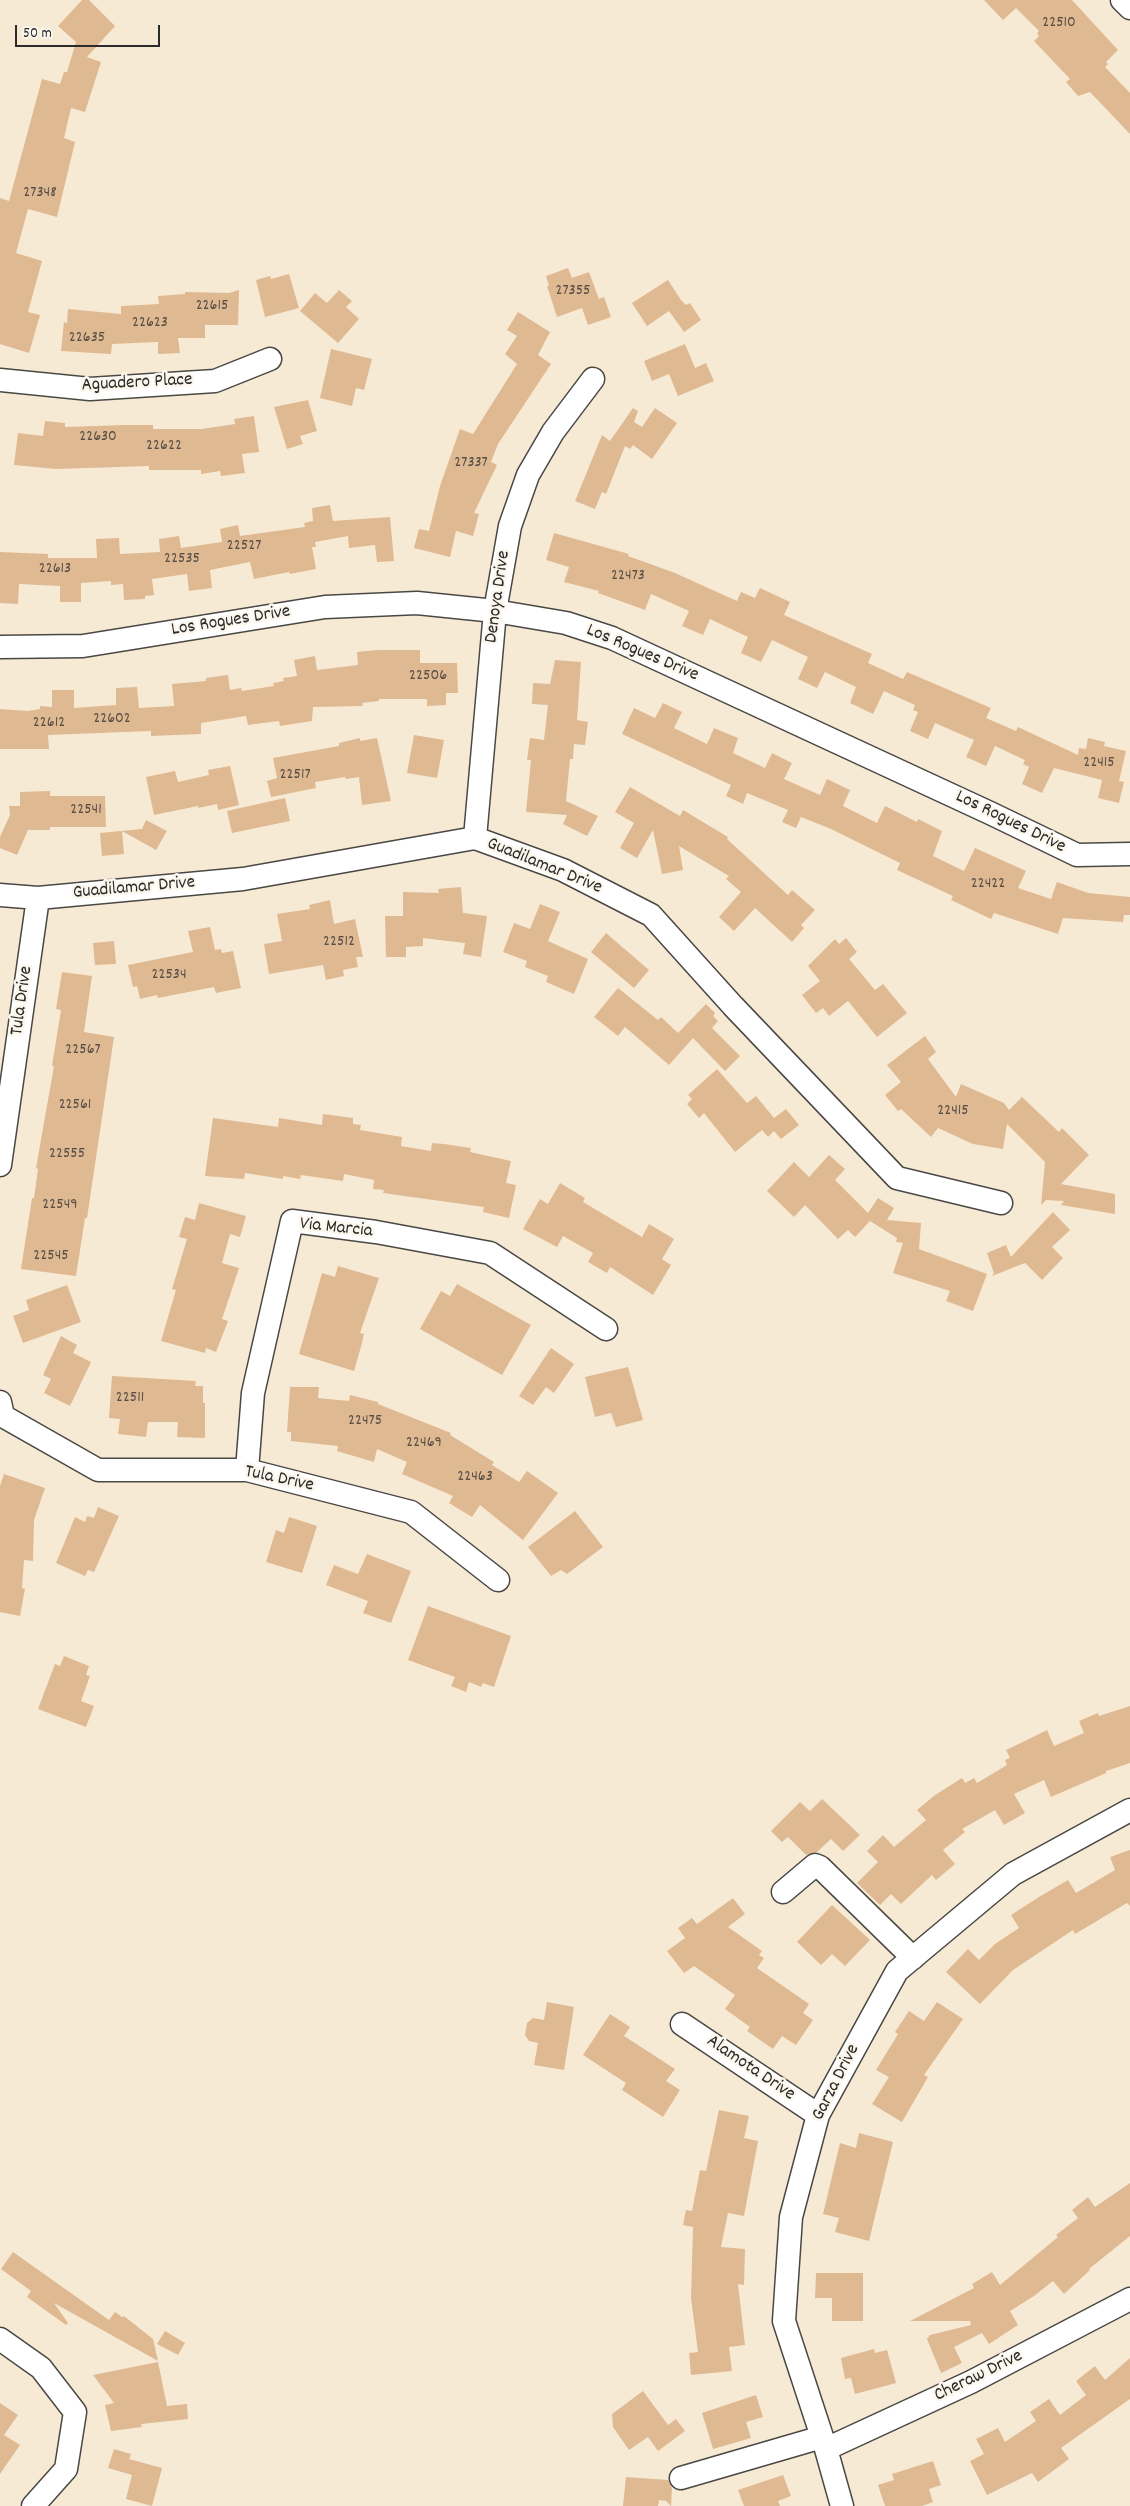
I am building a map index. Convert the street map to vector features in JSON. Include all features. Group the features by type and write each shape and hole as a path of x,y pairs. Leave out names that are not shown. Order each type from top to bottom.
{"street":[{"path":"1122,0 1130,8"},
{"name":"Aguadero Place","path":"0,380 90,389 215,381 270,359"},
{"name":"Denoya Drive","path":"474,838 495,611 510,526 528,475 553,432 593,379"},
{"name":"Los Rogues Drive","path":"0,647 83,646 325,607 417,603 495,611 566,623 612,638 990,813 1077,856 1130,854"},
{"name":"Guadilamar Drive","path":"0,895 38,898 244,879 474,838 564,870 651,915 733,1006 897,1178 1001,1203"},
{"name":"Tula Drive","path":"0,1165 38,898"},
{"name":"Via Marcia","path":"246,1470 253,1393 292,1221 376,1232 490,1253 606,1329"},
{"name":"Tula Drive","path":"1,1412 98,1470 246,1470 411,1512 498,1580"},
{"name":"Garza Drive","path":"842,2506 824,2443 784,2321 790,2217 818,2115 897,1971 1013,1874 1130,1810"},
{"path":"783,1892 815,1865 820,1867 913,1958"},
{"name":"Alamota Drive","path":"682,2024 818,2115"},
{"name":"Cheraw Drive","path":"681,2478 824,2443 971,2382 1130,2299"},
{"path":"0,2339 41,2368 74,2412 66,2469 33,2506"}],"building":[{"path":"82,0 89,0 115,26 87,57 101,62 85,112 71,108 64,138 75,142 57,217 28,209 16,253 42,261 28,312 40,315 29,353 0,344 0,198 9,201 42,79 60,84 64,72 67,72 76,42 58,26"},
{"path":"984,0 1072,0 1118,50 1106,62 1108,64 1105,67 1130,93 1130,134 1090,92 1078,96 1066,82 1070,79 1034,41 1039,36 1037,33 1039,31 1016,8 1003,20"},
{"path":"568,268 572,278 589,272 599,299 604,297 611,317 588,325 582,308 557,317 547,286 549,286 546,276"},
{"path":"289,274 299,308 265,317 256,280 270,276 271,279"},
{"path":"668,280 681,300 686,305 690,303 701,320 684,332 669,311 647,326 632,303"},
{"path":"239,290 238,325 205,325 205,338 178,338 180,353 158,354 158,342 112,344 111,354 61,351 64,322 67,323 68,309 121,314 121,306 159,304 158,296 185,294 185,292 229,293"},
{"path":"339,290 352,301 346,307 359,319 338,343 300,311 315,293 327,303"},
{"path":"518,312 550,332 538,355 551,364 498,444 491,462 497,465 474,513 479,514 473,536 456,531 450,557 414,548 419,529 429,531 440,486 460,429 473,434 517,364 505,354 517,336 507,330"},
{"path":"685,344 695,368 706,363 714,381 678,396 669,374 652,381 644,361"},
{"path":"331,349 372,359 364,390 356,388 352,406 320,398"},
{"path":"308,400 317,431 300,436 303,444 287,449 274,407"},
{"path":"633,408 638,411 634,422 642,427 655,408 677,423 652,459 633,445 630,449 625,446 606,494 602,492 595,509 575,501 602,435 610,441"},
{"path":"254,416 259,452 242,454 245,473 221,476 220,471 201,474 201,470 149,470 149,466 56,469 14,465 18,433 43,436 45,421 65,423 65,427 153,425 153,429 202,429 235,424 234,419"},
{"path":"330,505 333,521 390,517 394,561 377,562 375,545 349,548 348,536 315,542 316,547 312,547 316,569 254,579 250,562 210,570 212,588 189,591 187,574 152,579 154,595 145,596 145,599 124,600 123,584 111,585 111,581 81,583 81,602 60,602 60,586 19,584 18,604 0,603 0,552 48,554 48,558 97,558 96,539 119,538 120,554 160,552 159,539 179,536 181,548 222,542 220,529 238,525 240,536 305,527 304,523 313,521 312,508"},
{"path":"554,533 629,554 628,556 675,573 737,601 741,592 755,598 760,588 790,602 784,615 872,654 868,663 903,679 907,672 991,708 986,718 1016,731 1018,727 1078,755 1079,748 1086,749 1088,738 1105,742 1104,746 1126,751 1119,781 1124,782 1119,803 1098,798 1102,780 1054,768 1042,793 1022,784 1029,767 1023,764 1025,760 995,746 986,766 966,757 974,740 935,723 928,739 910,731 918,712 913,710 915,705 884,691 873,714 850,703 856,687 825,672 817,688 798,679 808,657 772,640 761,662 741,653 748,637 710,619 703,635 682,626 689,611 651,594 645,610 598,593 599,591 564,582 569,567 546,560"},
{"path":"420,650 420,663 457,663 458,693 446,693 446,705 427,706 427,699 379,699 379,701 362,703 363,706 313,707 312,721 280,726 279,721 248,725 246,716 201,723 201,734 151,736 151,731 48,735 49,749 0,749 0,709 28,711 40,709 40,706 52,707 52,690 74,690 74,708 116,705 116,688 137,687 139,708 174,706 172,684 206,681 206,678 228,675 230,690 241,688 242,691 274,686 273,683 284,681 283,678 297,676 294,660 315,656 317,670 358,665 357,652"},
{"path":"555,660 581,662 577,720 588,722 585,745 574,744 573,759 570,759 566,801 598,816 587,836 563,824 567,815 526,812 531,760 527,760 530,738 544,740 548,705 532,704 533,683 550,684"},
{"path":"663,703 682,712 674,728 707,744 714,728 738,738 733,753 765,768 772,753 792,763 784,779 820,795 827,779 850,790 843,806 877,823 885,806 917,822 918,819 942,831 933,856 964,871 975,848 1026,871 1018,888 1051,899 1057,882 1088,893 1130,897 1130,915 1124,915 1123,922 1063,918 1058,934 994,913 991,919 951,900 953,896 897,870 900,863 831,829 801,817 796,828 782,822 788,810 747,793 743,804 726,796 731,785 622,734 634,708 655,718"},
{"path":"414,735 444,740 437,778 407,773"},
{"path":"360,738 360,741 377,738 391,801 362,805 359,777 346,779 345,777 315,782 316,788 271,797 267,781 277,778 273,758 339,746 339,743"},
{"path":"230,766 239,805 218,810 217,804 198,808 198,806 154,815 146,777 175,771 178,782 209,775 208,770"},
{"path":"630,787 680,816 683,810 728,837 727,839 788,895 792,890 815,910 801,925 804,928 792,942 755,908 734,931 719,917 741,892 726,879 729,876 679,846 683,870 662,874 653,830 637,858 620,848 634,823 615,812"},
{"path":"50,791 50,796 105,796 106,827 50,827 50,830 28,830 17,855 0,848 0,837 10,815 9,806 20,806 20,792"},
{"path":"285,798 290,821 232,833 227,811"},
{"path":"146,820 167,831 156,850 122,831 124,854 102,856 100,833 142,829"},
{"path":"461,887 463,913 487,916 481,957 463,954 465,943 423,938 423,946 406,947 406,957 386,957 385,916 403,916 403,892 439,893 438,889"},
{"path":"330,900 334,924 355,919 363,957 356,957 358,967 343,970 344,976 326,980 323,965 269,974 264,944 282,941 277,914 310,909 309,905"},
{"path":"540,904 560,912 548,941 588,959 574,994 546,982 548,976 525,967 527,961 503,952 514,923 530,929"},
{"path":"210,927 215,950 221,949 222,953 233,951 241,988 216,993 214,987 158,998 157,995 140,999 137,986 133,987 128,965 193,952 188,931"},
{"path":"606,933 649,970 634,988 591,952"},
{"path":"846,938 857,952 849,959 875,990 883,984 907,1013 877,1037 848,1001 829,1016 823,1008 816,1013 802,995 820,981 808,966 835,939 839,944"},
{"path":"114,941 116,964 95,965 93,943"},
{"path":"62,972 92,976 84,1032 114,1037 87,1218 85,1218 76,1276 21,1269 54,1066 52,1066 61,1010 56,1009"},
{"path":"618,988 658,1020 661,1017 678,1033 706,1004 715,1013 713,1016 718,1021 712,1028 740,1056 725,1071 693,1038 669,1065 625,1027 618,1036 594,1017"},
{"path":"925,1036 936,1052 928,1059 956,1097 961,1084 1004,1103 1009,1110 1022,1097 1059,1132 1062,1128 1089,1155 1061,1184 1115,1194 1115,1214 1061,1205 1064,1201 1046,1200 1041,1205 1045,1162 1007,1124 1003,1149 973,1144 938,1128 931,1137 901,1109 898,1111 885,1095 901,1082 887,1065"},
{"path":"717,1069 747,1103 756,1096 774,1118 786,1109 799,1125 781,1139 774,1131 768,1137 762,1130 735,1152 704,1113 699,1118 687,1104 692,1099 688,1095"},
{"path":"323,1114 353,1118 353,1124 361,1125 360,1130 402,1137 401,1146 431,1151 432,1143 444,1144 471,1148 470,1152 511,1161 506,1183 516,1185 509,1218 483,1212 484,1207 383,1193 384,1190 373,1189 374,1180 344,1174 343,1181 301,1175 300,1179 283,1176 283,1179 245,1173 244,1179 205,1176 213,1118 278,1127 279,1118 322,1125"},
{"path":"829,1155 845,1169 835,1180 868,1213 878,1198 894,1208 887,1220 921,1223 919,1249 987,1274 973,1311 946,1301 950,1291 893,1273 903,1243 896,1242 897,1238 870,1221 855,1237 848,1230 838,1239 805,1205 794,1217 767,1191 794,1162 809,1177"},
{"path":"560,1183 585,1198 583,1202 642,1237 649,1224 674,1239 662,1259 671,1265 653,1295 610,1267 607,1273 588,1262 593,1253 563,1236 557,1247 523,1229 540,1199 548,1204"},
{"path":"199,1203 246,1216 240,1237 230,1234 222,1263 239,1268 222,1319 228,1321 216,1352 206,1348 205,1353 161,1341 176,1290 172,1289 187,1239 179,1237 185,1217 195,1220"},
{"path":"1053,1212 1070,1230 1052,1247 1063,1258 1042,1280 1025,1263 992,1276 994,1273 987,1253 1006,1245 1011,1257"},
{"path":"338,1266 379,1278 360,1333 364,1334 354,1371 299,1354 322,1273 335,1277"},
{"path":"457,1284 531,1325 502,1375 420,1329 441,1291 450,1296"},
{"path":"67,1285 81,1322 23,1343 13,1316 29,1310 26,1300"},
{"path":"61,1336 77,1345 73,1353 91,1362 70,1406 44,1393 51,1379 43,1375"},
{"path":"551,1348 574,1364 554,1393 546,1387 533,1405 519,1396"},
{"path":"628,1367 643,1420 616,1427 611,1413 595,1417 585,1377"},
{"path":"112,1376 196,1381 195,1386 203,1386 205,1438 177,1437 178,1422 148,1422 146,1437 118,1434 120,1419 109,1418"},
{"path":"290,1387 319,1387 318,1398 349,1401 350,1395 378,1402 378,1404 451,1433 450,1435 494,1462 492,1465 519,1482 527,1471 558,1493 523,1540 480,1505 472,1517 449,1503 453,1496 402,1474 407,1462 377,1449 374,1462 337,1451 338,1446 291,1441 291,1432 287,1432"},
{"path":"4,1474 45,1488 34,1520 33,1561 24,1560 22,1588 25,1589 20,1616 0,1612 0,1486"},
{"path":"98,1507 119,1516 94,1572 88,1570 85,1576 56,1563 75,1517 85,1522 87,1516 94,1518"},
{"path":"575,1511 603,1547 567,1574 561,1570 551,1576 528,1547"},
{"path":"289,1517 317,1526 302,1573 266,1562 276,1530 284,1533"},
{"path":"367,1554 411,1571 391,1623 363,1613 368,1601 326,1585 334,1565 358,1574"},
{"path":"428,1606 511,1636 494,1687 483,1683 481,1687 469,1682 466,1692 451,1686 455,1677 408,1660"},
{"path":"64,1656 89,1666 86,1675 90,1676 81,1701 94,1706 86,1727 38,1709 55,1664 60,1666"},
{"path":"1130,1706 1130,1763 1106,1771 1106,1773 1051,1797 1044,1780 1014,1794 1025,1813 1004,1825 995,1810 962,1829 965,1832 943,1850 955,1864 936,1880 932,1875 901,1904 891,1894 880,1905 857,1883 878,1862 867,1851 883,1835 894,1847 926,1820 917,1810 935,1795 962,1778 965,1783 974,1778 977,1783 1007,1765 1005,1760 1010,1758 1006,1750 1047,1730 1054,1746 1084,1733 1079,1721 1098,1713 1099,1716"},
{"path":"822,1799 860,1835 843,1851 831,1839 817,1852 806,1855 788,1837 782,1842 771,1831 800,1802 810,1811"},
{"path":"1130,1850 1130,1906 1127,1903 1075,1934 1073,1930 1013,1970 980,2004 946,1972 968,1949 979,1960 995,1944 1019,1928 1011,1915 1068,1880 1076,1893 1115,1870 1110,1857"},
{"path":"733,1898 745,1914 728,1927 762,1951 759,1955 764,1958 757,1968 809,2004 803,2013 813,2020 796,2045 782,2036 773,2049 747,2031 750,2027 725,2009 735,1995 694,1966 684,1973 667,1951 685,1938 678,1928 692,1918 697,1924"},
{"path":"832,1905 870,1940 845,1966 832,1954 821,1965 797,1942"},
{"path":"547,2002 574,2007 564,2070 534,2065 538,2043 529,2041 525,2035 527,2023 533,2018 544,2020"},
{"path":"937,2002 963,2019 924,2075 928,2077 902,2122 872,2104 889,2077 876,2070 898,2034 895,2032 909,2011 924,2021"},
{"path":"610,2014 630,2027 624,2036 675,2069 666,2081 680,2090 663,2117 622,2090 626,2083 583,2055"},
{"path":"719,2110 749,2116 744,2138 758,2141 744,2216 728,2213 721,2247 745,2249 744,2285 738,2284 745,2345 729,2347 732,2371 691,2375 689,2353 698,2352 691,2298 693,2227 683,2225 686,2210 692,2211 700,2170 706,2171"},
{"path":"859,2133 893,2142 869,2241 835,2232 839,2218 823,2214 840,2143 856,2148"},
{"path":"1130,2183 1130,2236 1089,2269 1064,2294 1053,2281 1010,2311 1018,2325 989,2344 982,2333 954,2347 962,2363 941,2373 927,2339 930,2335 971,2325 970,2321 910,2321 974,2288 972,2284 992,2272 1000,2285 1078,2218 1072,2210 1088,2197 1095,2207"},
{"path":"13,2252 109,2320 115,2312 122,2317 124,2316 153,2339 158,2361 54,2303 68,2323 66,2325 27,2297 31,2291 1,2269"},
{"path":"816,2273 863,2273 863,2321 832,2321 832,2298 815,2298"},
{"path":"165,2331 185,2343 178,2355 157,2344"},
{"path":"874,2349 875,2353 887,2350 896,2383 855,2394 851,2378 845,2379 841,2358"},
{"path":"1130,2358 1130,2399 1061,2448 1069,2459 1038,2482 1032,2473 987,2495 970,2461 984,2454 976,2439 998,2428 1005,2442 1036,2421 1030,2412 1049,2399 1060,2415 1086,2395 1076,2381 1095,2366 1105,2380"},
{"path":"158,2362 167,2406 187,2404 188,2419 141,2424 142,2427 111,2431 105,2405 114,2403 93,2375"},
{"path":"643,2391 668,2425 676,2419 685,2431 658,2451 648,2437 629,2450 613,2427 612,2414"},
{"path":"756,2395 763,2417 746,2422 751,2438 713,2449 702,2413"},
{"path":"0,2403 18,2415 4,2435 20,2445 0,2474"},
{"path":"114,2449 131,2454 129,2459 162,2468 152,2506 126,2499 132,2475 108,2468"},
{"path":"933,2461 941,2485 929,2489 933,2502 922,2506 885,2506 878,2485 894,2480 892,2474"},
{"path":"783,2475 791,2496 778,2501 780,2506 744,2506 738,2490"},
{"path":"626,2477 668,2480 672,2488 671,2506 666,2501 659,2500 658,2506 623,2506"}]}
